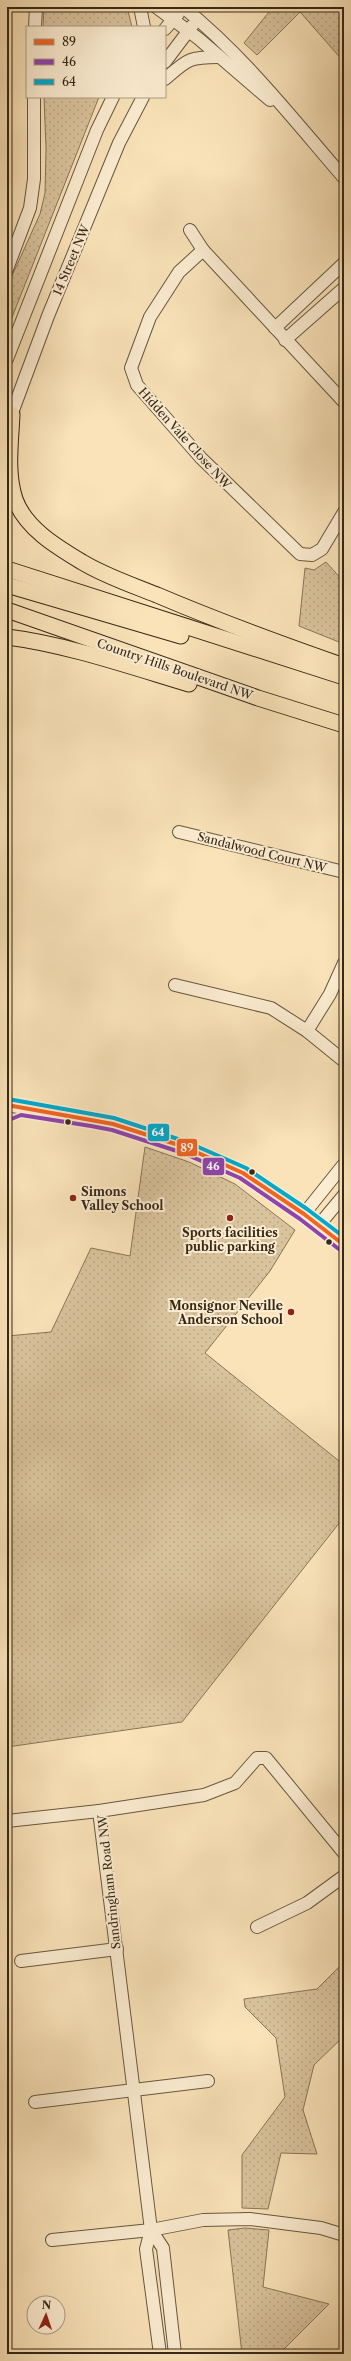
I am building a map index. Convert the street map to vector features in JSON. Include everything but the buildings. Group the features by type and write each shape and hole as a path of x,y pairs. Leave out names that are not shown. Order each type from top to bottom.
{"main road":[{"path":"10,420 10,471 15,499 25,517 40,534 83,563 134,586 223,623 344,666"},
{"path":"7,569 344,677"},
{"path":"7,585 198,641 344,687"},
{"name":"Country Hills Boulevard NW","path":"7,610 258,698 344,725"},
{"path":"7,637 24,639 124,664 230,696 258,698"}],"street":[{"path":"35,26 36,7"},
{"path":"140,7 144,26"},
{"path":"156,7 188,31 292,118"},
{"path":"166,28 184,7 198,18 262,82 344,178"},
{"path":"166,61 198,18"},
{"path":"166,78 186,61 192,58 218,57"},
{"path":"7,268 30,208 34,180 34,98"},
{"name":"14 Street NW","path":"7,359 97,130 113,98"},
{"name":"14 Street NW","path":"10,420 48,316 135,110 142,98"},
{"path":"135,110 146,98"},
{"path":"190,230 203,250 344,402"},
{"name":"Hidden Vale Close NW","path":"203,250 179,272 150,317 131,368 137,385 201,458 300,554 312,555 322,550 344,512"},
{"path":"275,328 344,263"},
{"path":"285,340 344,288"},
{"name":"Sandalwood Court NW","path":"179,832 344,872"},
{"path":"307,1031 330,994 344,963"},
{"path":"175,985 272,1008 307,1031 344,1061"},
{"path":"7,1105 113,1124 185,1147 243,1173 304,1214 344,1245"},
{"path":"7,1114 20,1108"},
{"path":"304,1214 344,1164"},
{"path":"319,1225 344,1195"},
{"name":"Sandringham Road NW","path":"160,2354 146,2249 151,2230 99,1811 204,1795 235,1783 257,1758 266,1758 344,1853"},
{"path":"7,1821 99,1811"},
{"path":"258,1927 307,1903 344,1876"},
{"path":"21,1961 116,1949"},
{"path":"35,2102 208,2081"},
{"path":"52,2240 151,2230 203,2220 250,2219 320,2228 344,2235"},
{"name":"Sandringham Road NW","path":"151,2230 163,2248 175,2354"}],"shaded area":[{"path":"44,7 127,7 132,26 43,26"},
{"path":"273,7 344,7 344,62 300,12 257,55 244,43"},
{"path":"44,98 99,98 7,330 7,287 40,214 45,193 46,149"},
{"path":"326,562 344,582 344,644 299,626 305,568 314,570"},
{"path":"145,1147 189,1162 235,1184 295,1230 270,1271 205,1353 344,1465 344,1517 182,1722 7,1747 7,1336 51,1332 91,1248 130,1256"},
{"path":"344,1962 344,2036 314,2065 303,2110 317,2154 281,2153 268,2209 242,2208 242,2155 285,2097 276,2038 245,2007 244,1999 317,1989"},
{"path":"245,2228 269,2230 263,2287 329,2304 283,2350 283,2354 242,2354 228,2230"}],"transit line":[{"name":"64","path":"8,1099 114,1118 187,1142 246,1168 307,1209 344,1237"},
{"name":"89","path":"7,1105 113,1124 185,1147 243,1173 304,1214 344,1245"},
{"name":"46","path":"9,1120 21,1115 91,1126 112,1130 183,1153 240,1178 300,1219 340,1250"}],"place":[{"name":"Simons Valley School","path":"73,1198"},
{"name":"Sports facilities public parking","path":"230,1218"},
{"name":"Monsignor Neville Anderson School","path":"291,1312"}]}
